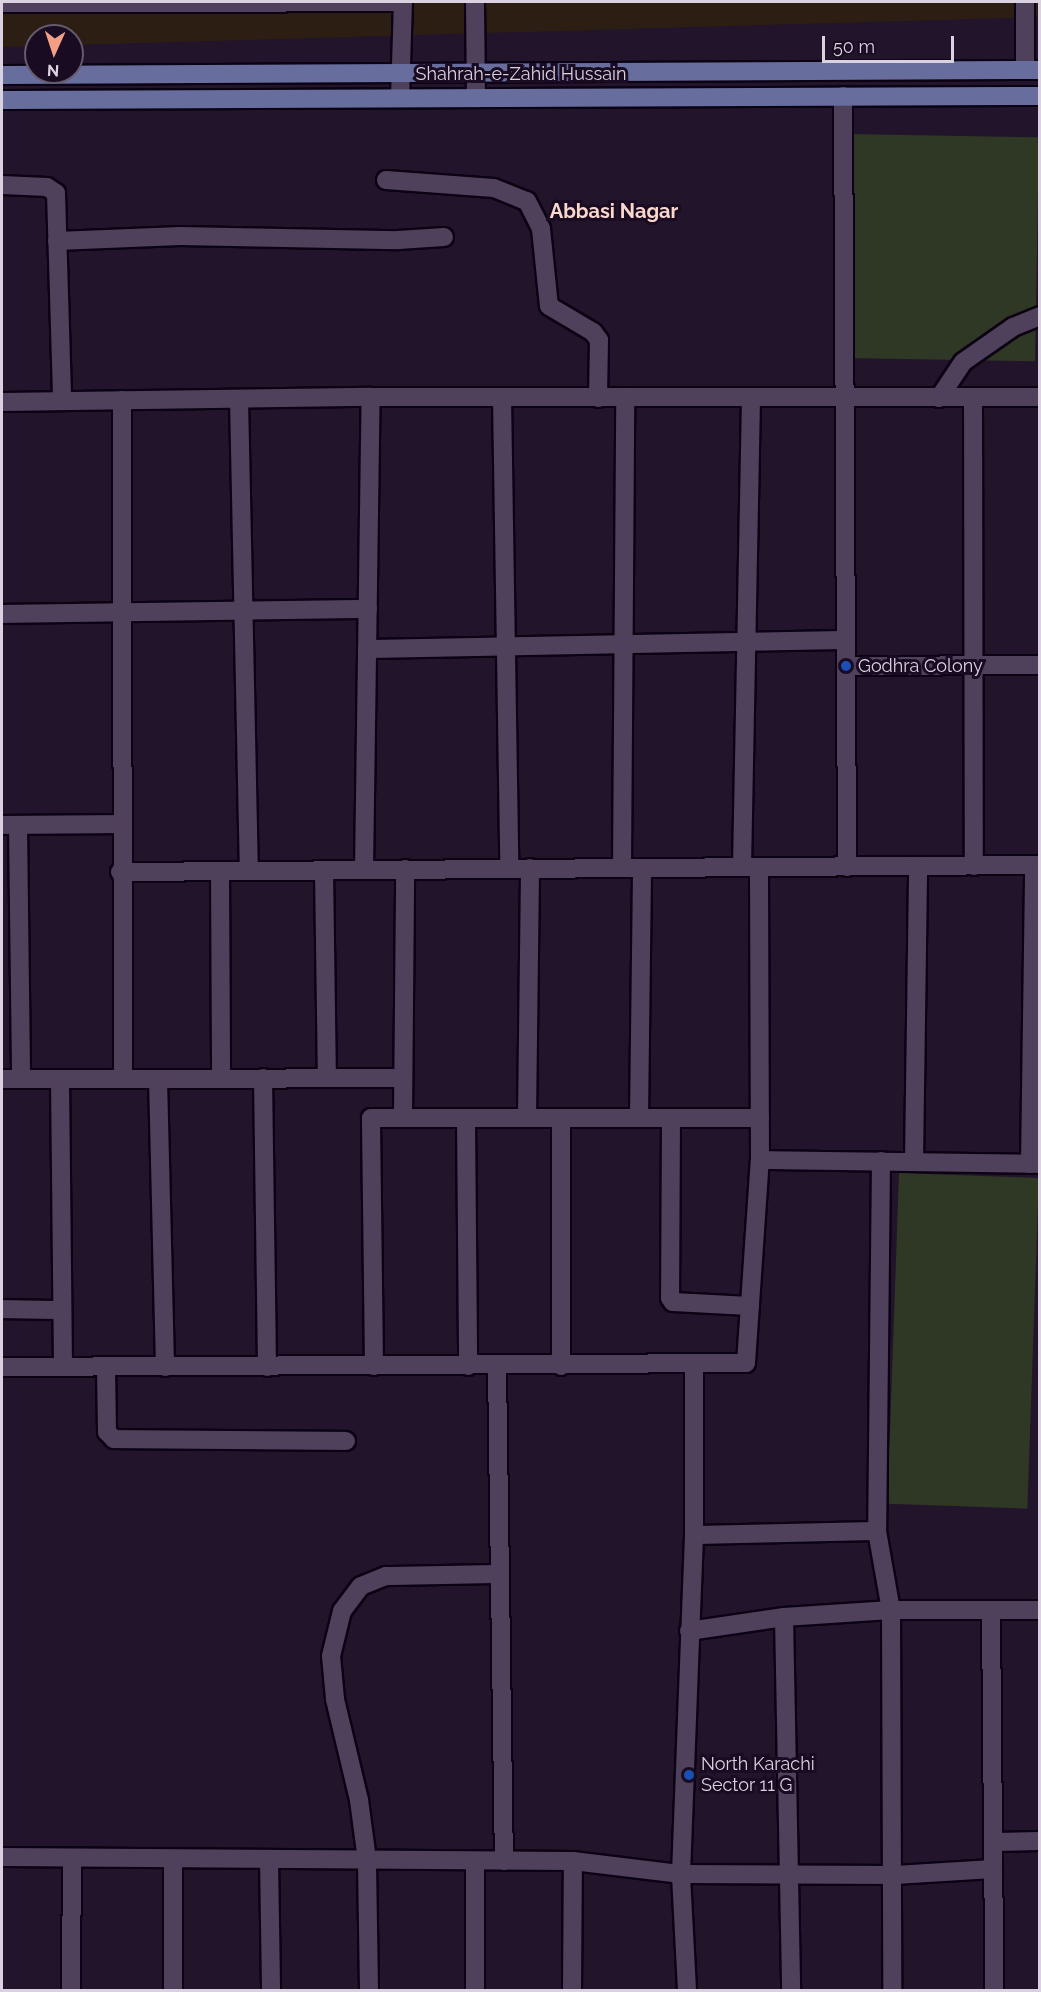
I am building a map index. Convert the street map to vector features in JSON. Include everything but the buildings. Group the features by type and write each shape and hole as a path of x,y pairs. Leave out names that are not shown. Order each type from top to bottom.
{"main road":[{"name":"Shahrah-e-Zahid Hussain","path":"2,75 475,75 1032,70"},
{"name":"Shahrah-e-Zahid Hussain","path":"2,100 1040,96"}],"street":[{"path":"2,3 403,2 400,97"},
{"path":"476,2 476,97"},
{"path":"1030,9 1032,70"},
{"path":"843,96 847,867"},
{"path":"386,180 494,188 527,201 541,229 549,306 593,332 599,340 597,398"},
{"path":"2,185 52,188 56,193 62,401"},
{"path":"57,241 180,236 398,240 444,237"},
{"path":"939,398 963,362 1013,327 1040,316"},
{"path":"2,402 371,397 1040,397"},
{"path":"364,870 371,397"},
{"path":"502,398 509,869"},
{"path":"622,868 625,398"},
{"path":"2,1367 561,1366 746,1363 760,1160 747,642 751,398"},
{"path":"973,398 974,866"},
{"path":"239,399 249,871"},
{"path":"122,400 120,872 123,1079"},
{"path":"2,614 368,609"},
{"path":"367,649 846,640"},
{"path":"846,666 1040,665"},
{"path":"21,1080 10,825 120,824"},
{"path":"120,872 1037,865 1035,1164 760,1160"},
{"path":"914,1162 918,866"},
{"path":"527,1118 530,868"},
{"path":"639,1118 642,868"},
{"path":"403,1118 405,869"},
{"path":"324,870 327,1078"},
{"path":"220,871 221,1079"},
{"path":"262,1078 267,1367"},
{"path":"2,1080 403,1078"},
{"path":"60,1079 63,1367"},
{"path":"158,1079 165,1367"},
{"path":"374,1366 371,1118 760,1118"},
{"path":"466,1118 468,1366"},
{"path":"561,1118 561,1366"},
{"path":"671,1118 670,1298 674,1302 750,1306"},
{"path":"881,1161 877,1532 891,1610 895,1875 892,1990"},
{"path":"2,1309 62,1310"},
{"path":"687,1990 681,1874 694,1535 694,1364"},
{"path":"497,1366 504,1861"},
{"path":"106,1367 107,1432 114,1439 346,1441"},
{"path":"694,1535 877,1532"},
{"path":"369,1990 367,1860 359,1800 335,1699 331,1656 342,1611 362,1586 386,1576 500,1574"},
{"path":"689,1631 784,1617 891,1610 1040,1610"},
{"path":"991,1610 995,1842 993,1869 994,1990"},
{"path":"784,1617 786,1874 791,1990"},
{"path":"995,1842 1040,1841"},
{"path":"2,1857 573,1862 681,1874 895,1875 993,1869"},
{"path":"71,1990 72,1858"},
{"path":"173,1859 173,1990"},
{"path":"269,1859 271,1990"},
{"path":"475,1861 475,1990"},
{"path":"572,1990 573,1862"}],"shaded area":[{"path":"2,2 1039,2 1040,17 84,45 84,24 24,24 24,46 2,47"}],"green space":[{"path":"849,134 1039,137 1035,361 845,358"},
{"path":"899,1173 1039,1178 1027,1509 887,1504"}],"place":[{"name":"Godhra Colony","path":"846,666"},
{"name":"North Karachi Sector 11 G","path":"689,1775"}],"district":[{"name":"Abbasi Nagar","path":"614,211"}]}
